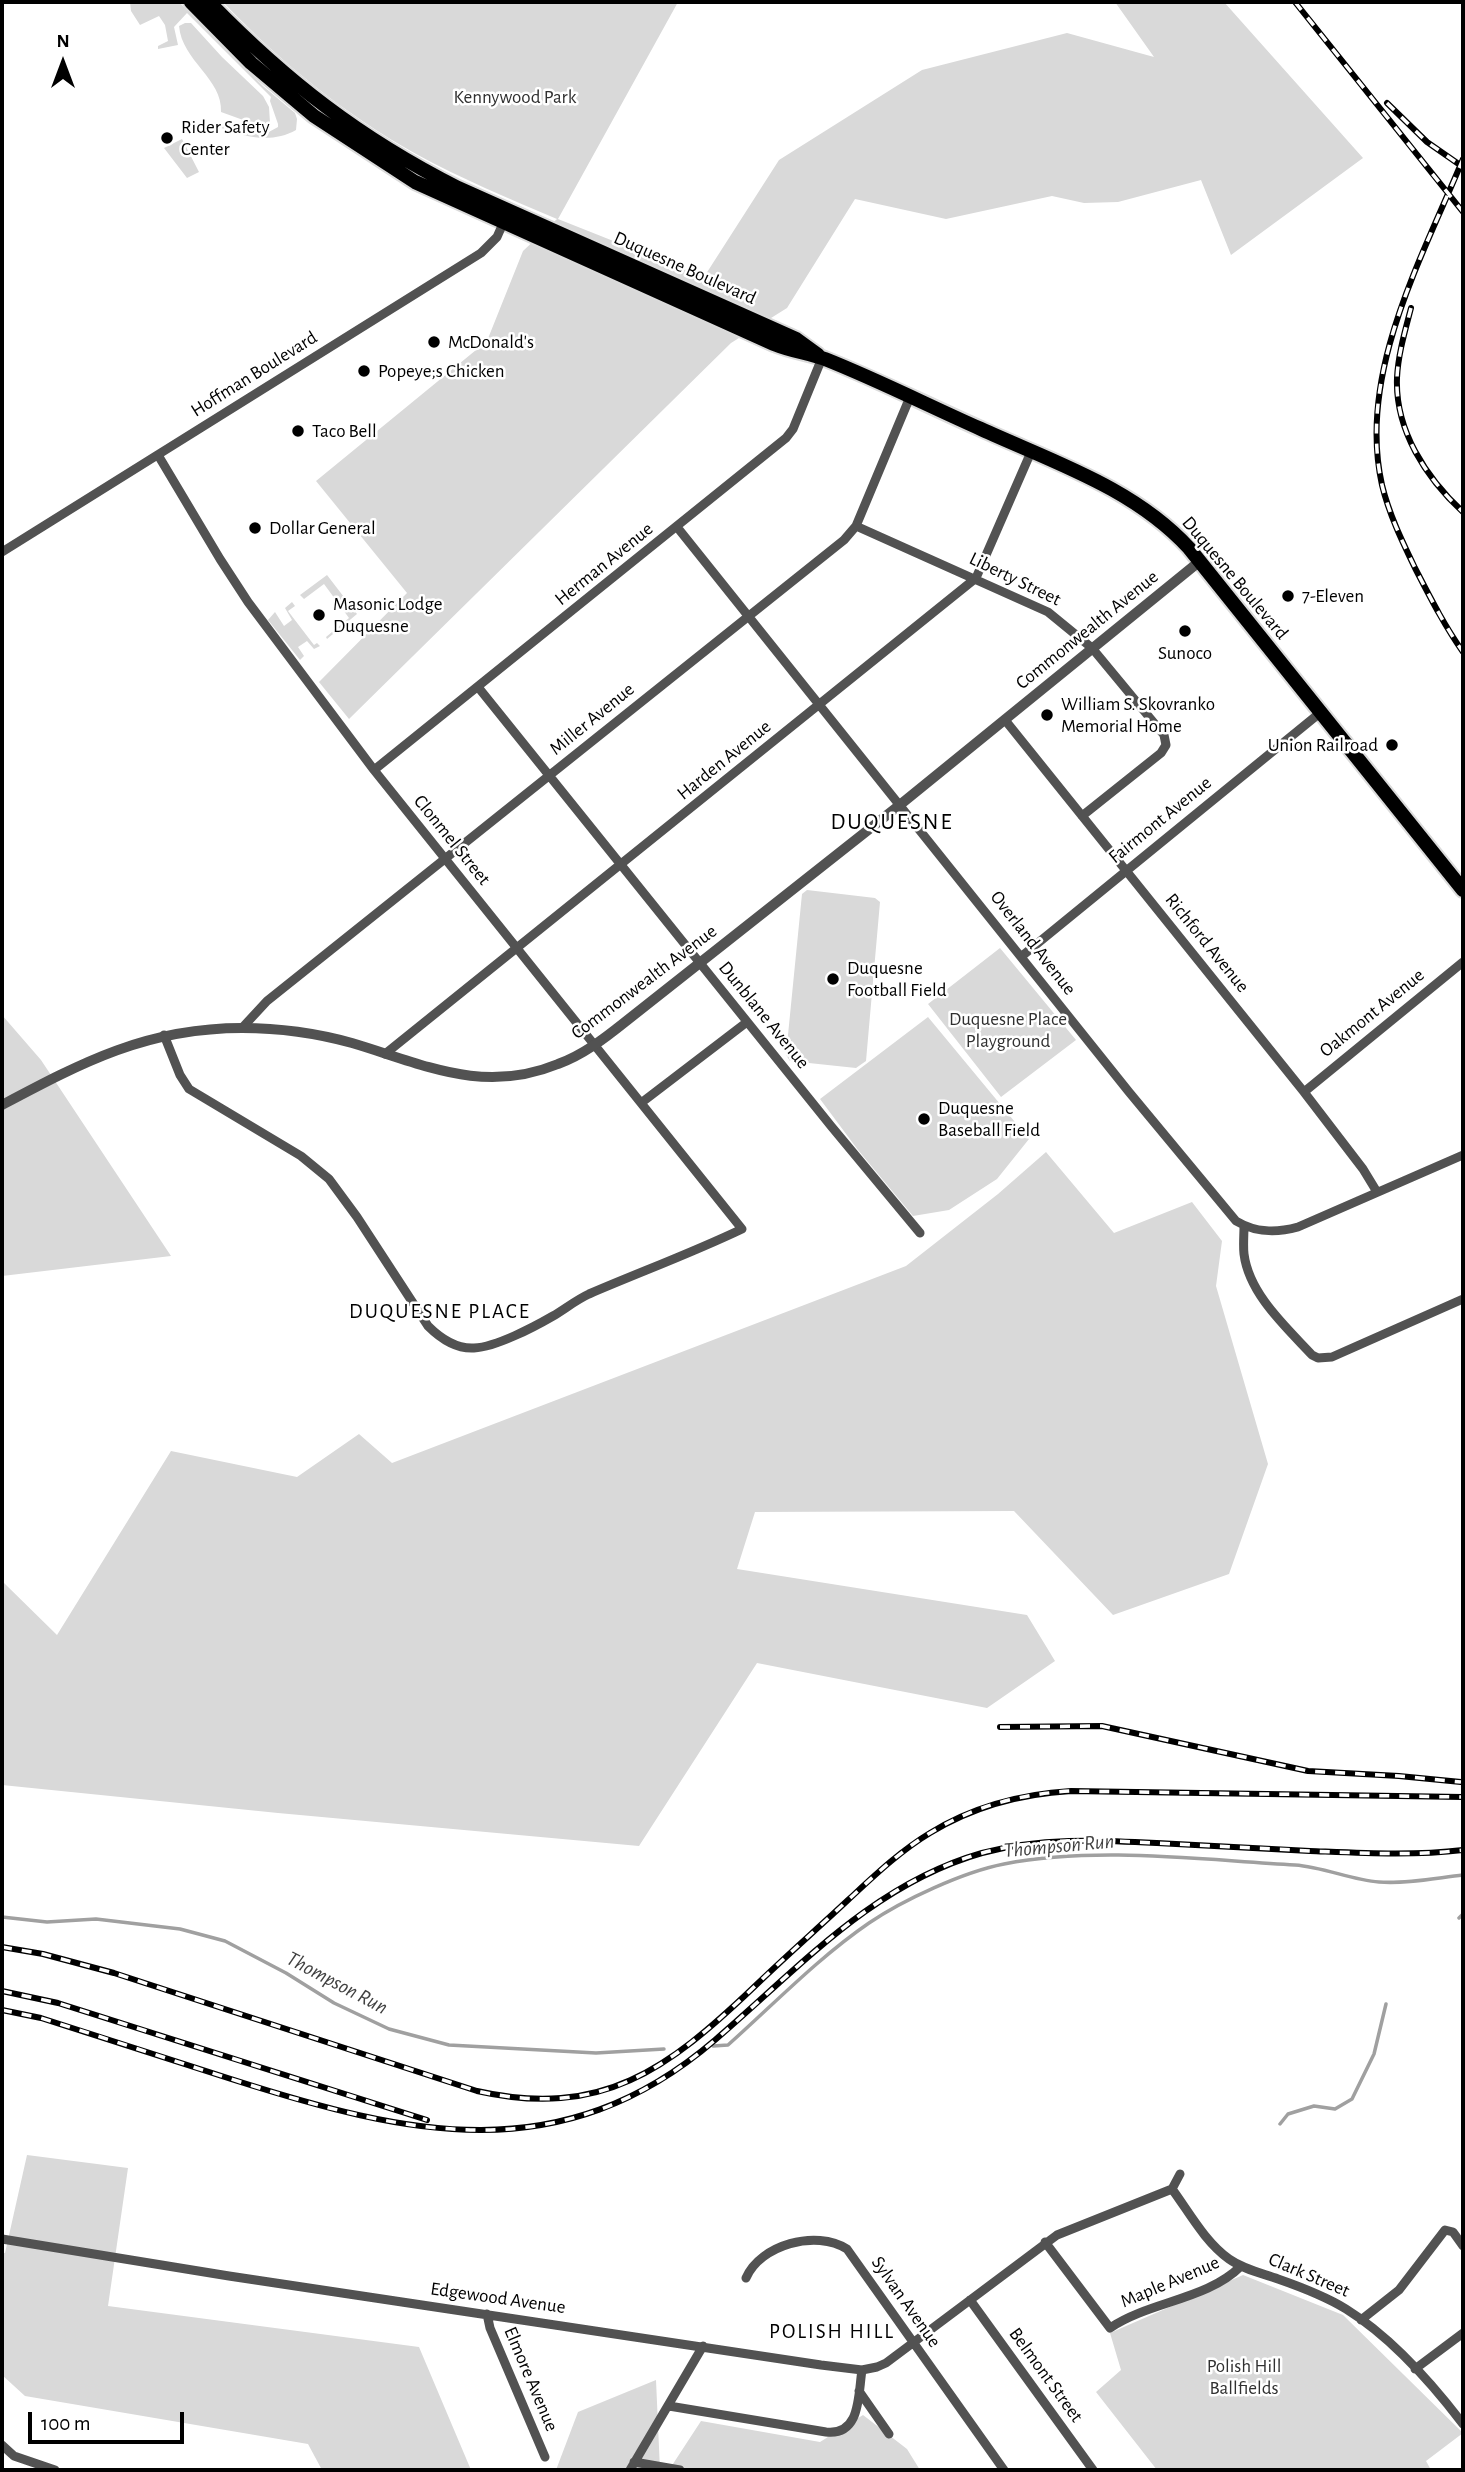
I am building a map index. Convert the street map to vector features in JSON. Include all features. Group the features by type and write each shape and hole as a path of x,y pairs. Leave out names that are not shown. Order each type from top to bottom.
{"main road":[{"path":"191,2 251,63 314,116 358,147 415,182 506,217"},
{"path":"209,2 270,62 341,120 410,164 506,217"},
{"name":"Duquesne Boulevard","path":"506,217 777,338 796,339 822,358 1117,492 1142,507 1178,537 1200,561 1463,890"}],"street":[{"name":"Hoffman Boulevard","path":"2,552 481,253 497,237 506,217"},
{"name":"Herman Avenue","path":"374,770 786,438 793,429 822,358"},
{"name":"Miller Avenue","path":"242,1028 267,1001 844,540 856,526 909,397"},
{"name":"Harden Avenue","path":"385,1054 976,578 1031,452"},
{"name":"Clonmel Street","path":"158,455 248,602 374,770 741,1229 587,1295 553,1316 494,1343 470,1349 445,1340 428,1326 334,1184 301,1156 189,1089 180,1075 164,1035"},
{"name":"Liberty Street","path":"856,526 1048,612 1092,648 1164,735 1166,745 1161,753 1082,816"},
{"name":"Overland Avenue","path":"677,527 1223,1208 1244,1226"},
{"name":"Commonwealth Avenue","path":"2,1105 105,1053 164,1035 207,1029 242,1028 311,1034 446,1073 496,1078 543,1070 575,1057 901,804 1200,561"},
{"name":"Dunblane Avenue","path":"478,687 920,1233"},
{"name":"Fairmont Avenue","path":"1021,956 1321,712"},
{"name":"Richford Avenue","path":"1005,720 1304,1092 1363,1169 1377,1192"},
{"name":"Oakmont Avenue","path":"1304,1092 1463,962"},
{"path":"641,1103 747,1022"},
{"path":"1463,1155 1287,1230 1261,1231 1244,1226 1244,1253 1257,1289 1282,1322 1312,1355 1318,1358 1332,1357 1463,1299"},
{"path":"669,2406 835,2433 846,2430 850,2425 862,2370 886,2363 1045,2242 1065,2231 1171,2189 1180,2174"},
{"name":"Clark Street","path":"1171,2189 1213,2243 1229,2259 1312,2292 1344,2308 1415,2369 1447,2402 1463,2424"},
{"path":"1361,2320 1399,2290 1442,2232 1448,2229 1453,2232 1463,2246"},
{"name":"Edgewood Avenue","path":"2,2239 190,2270 862,2370"},
{"name":"Sylvan Avenue","path":"746,2278 757,2262 774,2250 806,2241 836,2243 851,2254 1004,2470"},
{"name":"Maple Avenue","path":"1045,2242 1110,2328 1225,2279 1241,2266"},
{"name":"Belmont Street","path":"970,2300 1093,2470"},
{"name":"Elmore Avenue","path":"487,2314 490,2328 545,2457"},
{"path":"1415,2369 1463,2333"},
{"path":"680,2470 632,2466 703,2346"},
{"path":"859,2391 889,2434"},
{"path":"2,2445 14,2456 55,2470"}],"green space":[{"path":"130,2 179,2 263,86 295,113 296,130 277,137 258,138 219,127 220,124 267,133 278,127 271,97 187,13 174,27 178,45 158,49 158,46 168,41 165,25 159,16 140,25 131,11"},
{"name":"Kennywood Park","path":"223,2 678,2 558,219 704,277 779,160 922,70 1067,33 1154,57 1115,2 1224,2 1363,158 1231,255 1201,180 1118,202 1084,203 1052,196 946,219 855,199 787,308 731,343 349,719 319,682 407,593 316,481 487,341 523,251 557,219 433,163 363,122 290,66"},
{"path":"191,23 263,96 269,107 270,123 257,125 221,112 216,90 187,50 182,38 179,26"},
{"path":"182,139 199,172 187,178 164,148"},
{"path":"327,575 357,614 327,639 326,637 349,618 324,584 304,599 300,595"},
{"path":"292,602 295,606 288,611 314,645 317,643 320,646 314,649 307,641 298,647 304,656 300,660 268,620 275,612 284,626 292,620 285,608"},
{"name":"Duquesne Football Field","path":"807,890 875,898 880,902 866,1061 856,1068 790,1061 786,1055 802,894"},
{"name":"Duquesne Place Playground","path":"1000,948 1076,1040 1001,1097 928,1004"},
{"path":"2,1015 41,1060 171,1256 2,1276"},
{"name":"Duquesne Baseball Field","path":"928,1017 1029,1139 997,1179 949,1210 913,1216 820,1099"},
{"path":"1046,1152 1114,1233 1192,1202 1222,1241 1216,1286 1268,1464 1229,1574 1113,1615 1014,1511 755,1512 737,1569 1027,1615 1055,1661 987,1708 757,1663 639,1846 2,1785 2,1581 57,1635 171,1451 297,1477 359,1434 392,1463 906,1266 998,1194"},
{"path":"27,2155 128,2168 108,2306 419,2347 471,2470 322,2470 308,2444 25,2396 2,2375 2,2253 5,2253"},
{"name":"Polish Hill Ballfields","path":"1243,2275 1343,2315 1463,2433 1426,2461 1431,2470 1157,2470 1096,2392 1121,2370 1110,2333"},
{"path":"656,2380 660,2470 556,2470 578,2412"},
{"path":"863,2415 907,2449 920,2470 669,2470 701,2421 820,2442"}],"waterway":[{"name":"Thompson Run","path":"713,2046 728,2045 832,1951 883,1914 952,1880 1004,1864 1113,1855 1306,1866 1379,1882 1463,1875"},
{"path":"1459,1918 1463,1914"},
{"name":"Thompson Run","path":"2,1917 47,1922 96,1919 180,1929 225,1941 286,1973 334,2003 389,2029 449,2045 596,2053 664,2049"},
{"path":"1280,2124 1288,2114 1314,2106 1335,2109 1352,2099 1374,2054 1386,2004"}],"railway":[{"path":"1295,2 1463,212"},
{"path":"1387,103 1427,142 1463,167"},
{"path":"1463,159 1398,318 1378,401 1377,443 1382,485 1396,527 1432,600 1463,652"},
{"path":"1411,308 1397,378 1401,416 1415,452 1425,468 1463,512"},
{"path":"1000,1727 1102,1726 1308,1771 1461,1782"},
{"path":"2,1947 43,1954 114,1973 477,2091 521,2098 561,2098 597,2092 630,2080 662,2063 723,2016 898,1856 930,1833 963,1815 998,1803 1071,1791 1463,1797"},
{"path":"2,2010 41,2018 296,2099 359,2115 421,2126 481,2130 541,2125 599,2110 657,2082 715,2040 808,1957 872,1907 906,1885 943,1867 982,1853 1026,1844 1091,1841 1367,1853 1463,1850"},
{"path":"2,1991 58,2003 427,2120"}],"place":[{"name":"Rider Safety Center","path":"167,138"},
{"name":"McDonald's","path":"434,342"},
{"name":"Popeye;s Chicken","path":"364,371"},
{"name":"Taco Bell","path":"298,431"},
{"name":"Dollar General","path":"255,528"},
{"name":"7-Eleven","path":"1288,596"},
{"name":"Masonic Lodge Duquesne","path":"319,615"},
{"name":"Sunoco","path":"1185,631"},
{"name":"William S. Skovranko Memorial Home","path":"1047,715"},
{"name":"Union Railroad","path":"1392,745"},
{"name":"Duquesne Football Field","path":"833,979"},
{"name":"Duquesne Baseball Field","path":"924,1119"}],"district":[{"name":"DUQUESNE","path":"892,822"},
{"name":"DUQUESNE PLACE","path":"440,1312"},
{"name":"POLISH HILL","path":"832,2332"}]}
